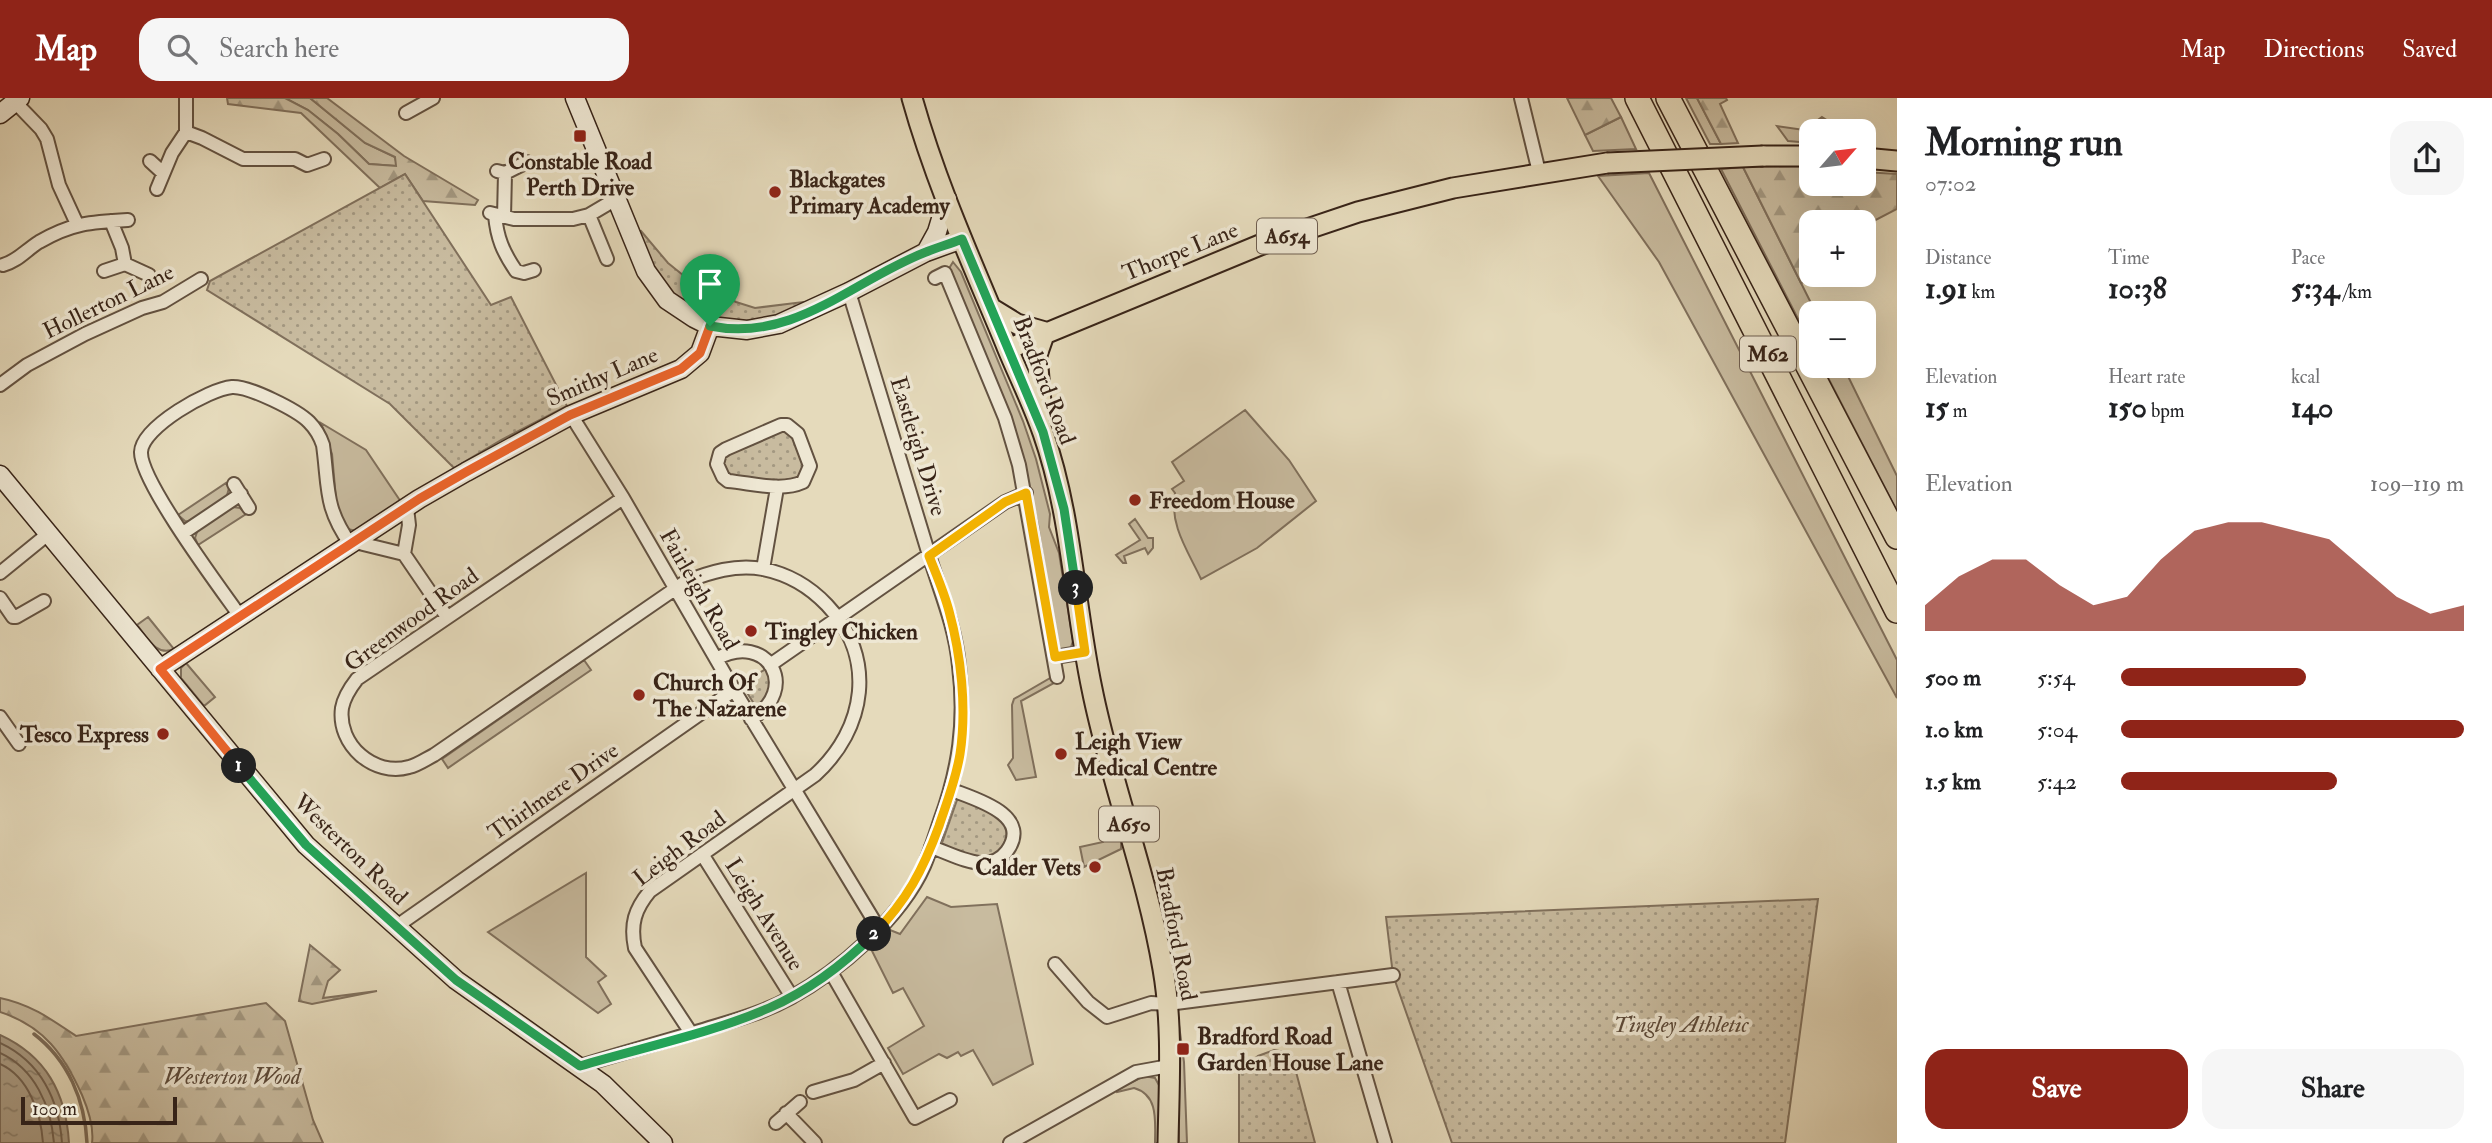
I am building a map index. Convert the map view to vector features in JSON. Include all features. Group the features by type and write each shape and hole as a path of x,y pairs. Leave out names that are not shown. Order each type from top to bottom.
{"highway":[{"name":"M62","path":"1637,98 1897,611"},
{"name":"M62","path":"1668,98 1897,537"}],"main road":[{"name":"Bradford Road","path":"912,98 962,239 1043,432 1064,509 1085,652 1108,758 1130,829 1157,934 1168,1004 1168,1143"},
{"name":"Thorpe Lane","path":"1008,349 1260,245 1358,212 1453,188 1607,163 1799,156"},
{"path":"1876,159 1897,161"},
{"path":"991,308 1017,324 1045,332 1037,355 1043,432"}],"street":[{"path":"157,189 172,153 186,132 186,98"},
{"path":"406,113 433,98"},
{"path":"575,98 646,271 656,286 681,310 710,326 747,330 795,318 926,252 962,239"},
{"path":"1521,98 1539,173"},
{"path":"0,114 17,100 47,139 59,185 77,224"},
{"path":"186,132 243,159 295,159 305,169 324,159"},
{"path":"150,161 163,173"},
{"path":"527,162 501,172 496,235 500,247 516,271 524,273 534,270"},
{"path":"926,252 937,232 947,198"},
{"path":"496,215 556,220 589,215 616,199"},
{"path":"589,215 607,259"},
{"path":"1,266 15,261 32,246 77,224 128,220"},
{"path":"111,221 122,248 125,264"},
{"path":"104,271 125,264 149,275"},
{"path":"935,278 945,273 1005,418 1026,493 1057,677"},
{"name":"Hollerton Lane","path":"0,385 27,365 74,340 142,308 163,302 201,279"},
{"name":"Eastleigh Drive","path":"580,1066 741,1019 792,997 831,972 878,929 911,888 923,867 952,790 962,730 960,668 949,610 929,556 849,292"},
{"name":"Smithy Lane","path":"160,669 466,472 570,415 681,369 700,353 710,326"},
{"path":"240,616 145,473 141,451 144,442 159,424 211,393 233,387 243,388 302,416 319,435 323,445 331,512 337,525 353,543 404,554 447,617"},
{"name":"Fairleigh Road","path":"570,415 623,498 716,660 878,929"},
{"path":"787,425 793,428 807,458 808,474 803,482 792,487 777,488 768,484 728,481 719,470 718,458 726,449 774,428 787,425"},
{"name":"Westerton Road","path":"0,475 306,845 456,980 580,1066 621,1100 663,1143"},
{"path":"763,569 777,488"},
{"path":"183,533 237,489 249,508"},
{"path":"770,665 1005,502 1026,493"},
{"name":"Greenwood Road","path":"623,498 363,673 347,693 342,709 343,726 349,742 360,756 374,765 398,768 408,768 424,761 675,588 722,569 763,569 800,582 814,592 839,618"},
{"path":"404,554 409,525 407,508"},
{"path":"0,573 48,534"},
{"path":"0,598 13,617 44,601"},
{"name":"Leigh Road","path":"691,1033 635,948 632,933 634,917 645,897 666,879 796,789 831,761 852,727 860,687 858,664 851,639 839,618"},
{"path":"716,660 729,652 740,650 755,653 770,665 776,682 773,700 751,719"},
{"path":"1055,657 1085,652"},
{"name":"Thirlmere Drive","path":"397,926 734,690"},
{"path":"0,717 19,744"},
{"path":"931,847 984,864 1001,858 1011,842 1011,824 999,810 952,790"},
{"name":"Leigh Avenue","path":"702,854 792,997"},
{"path":"1055,964 1088,1002 1107,1017 1151,1003 1168,1004 1393,975"},
{"path":"831,972 915,1118 950,1100"},
{"path":"1338,982 1385,1143"},
{"path":"813,1092 854,1080 884,1063"},
{"path":"1010,1143 1136,1072 1169,1066"},
{"path":"776,1123 800,1102"},
{"path":"786,1114 815,1143"}],"green space":[{"path":"227,98 285,98 308,110 369,164 396,166 395,157 365,143 310,98 327,98 404,156 478,200 475,205 423,201 405,174 380,188 301,113 228,104"},
{"path":"285,98 310,98 365,143 395,157 397,166 369,164 308,110"},
{"path":"1567,98 1611,98 1621,117 1585,135"},
{"path":"1686,98 1697,98 1721,144 1710,144"},
{"path":"1697,98 1726,98 1727,100 1720,104 1738,143 1721,144"},
{"path":"1621,117 1636,149 1593,151 1585,135"},
{"path":"1777,126 1799,129 1799,142 1788,141"},
{"path":"1799,166 1799,196 1876,196 1876,173 1897,174 1897,209 1876,220 1876,210 1799,210 1799,279 1743,167"},
{"path":"1743,167 1799,279 1799,287 1803,287 1810,301 1799,301 1799,321 1721,169"},
{"path":"1649,173 1897,660 1897,698 1659,262 1598,176"},
{"path":"405,174 491,305 511,297 567,406 454,468 390,404 207,290 210,281"},
{"path":"641,231 668,263 689,280 736,302 755,308 803,302 804,306 761,322 718,320 684,305 658,278 638,232"},
{"path":"953,262 961,272 1036,459 1050,514 1049,527 1059,553 1073,641 1070,650 1061,651 1057,646 1038,525 1021,451 948,270"},
{"path":"1828,378 1849,378 1897,476 1897,511"},
{"path":"1245,410 1289,460 1316,501 1257,548 1201,579 1177,527 1175,493 1172,489 1184,481 1172,462"},
{"path":"321,423 366,450 401,502 356,531 348,529 337,510 332,454"},
{"path":"784,429 793,435 805,465 799,479 783,482 728,477 722,459 724,454"},
{"path":"226,483 229,488 226,499 191,522 178,515"},
{"path":"233,507 240,508 246,514 198,545 195,538 198,529"},
{"path":"1135,519 1148,538 1153,538 1153,548 1148,554 1145,548 1124,556 1126,563 1123,563 1116,555 1140,540 1129,524"},
{"path":"148,617 174,649 162,650 148,640 137,625"},
{"path":"584,660 591,670 448,768 442,759"},
{"path":"186,663 215,697 204,706 181,678 181,668"},
{"path":"766,669 771,683 767,701 756,707 741,683"},
{"path":"1052,677 1054,683 1021,701 1036,777 1016,780 1008,765 1013,758 1014,699"},
{"path":"961,798 988,810 1003,822 1006,838 996,854 978,858 945,848 942,843 957,800"},
{"path":"1114,824 1121,837 1121,849 1084,867 1080,847 1103,842 1101,828"},
{"path":"586,873 586,957 606,976 598,982 611,1004 598,1013 488,932"},
{"path":"927,897 951,907 997,904 1033,1064 993,1085 973,1050 961,1056 958,1052 947,1058 939,1054 903,1074 888,1048 924,1026 903,988 893,993 872,951 890,930 900,934"},
{"name":"Tingley Athletic","path":"1818,899 1785,1143 1452,1143 1393,975 1386,917"},
{"path":"310,945 340,970 328,981 323,998 377,991 312,1004 299,1001"},
{"name":"Westerton Wood","path":"0,998 31,1008 76,1036 266,1003 285,1021 313,1120 323,1143 92,1143 88,1112 68,1067 41,1034 29,1025 0,1012"},
{"path":"1177,1010 1184,1062 1187,1143 1179,1143"},
{"path":"1274,1050 1291,1053 1315,1143 1239,1143 1239,1072 1258,1056"},
{"path":"1144,1076 1155,1078 1160,1087 1161,1143 1155,1143 1154,1110 1148,1097 1134,1088 1116,1090"}],"water":[{"path":"0,1035 30,1054 51,1078 63,1108 69,1143 0,1143"}],"waterway":[{"path":"34,1034 56,1056 72,1082 83,1111 87,1143"}],"place":[{"name":"Constable Road Perth Drive","path":"580,136"},
{"name":"Blackgates Primary Academy","path":"775,192"},
{"name":"Freedom House","path":"1135,500"},
{"name":"Tingley Chicken","path":"751,631"},
{"name":"Church Of The Nazarene","path":"639,695"},
{"name":"Tesco Express","path":"163,734"},
{"name":"Leigh View Medical Centre","path":"1061,754"},
{"name":"Calder Vets","path":"1095,867"},
{"name":"Bradford Road Garden House Lane","path":"1183,1049"}],"route":[{"path":"962,239 1043,432 1050,455 1064,509 1085,652 1055,657 1026,493 1005,502 929,556 949,610 955,638 960,668 962,730 952,790 923,867 911,888 862,946 831,972 792,997 741,1019 580,1066 456,980 306,845 160,669 419,499 570,415 681,369 700,353 710,326 747,330 779,324 926,252 962,239"}]}
